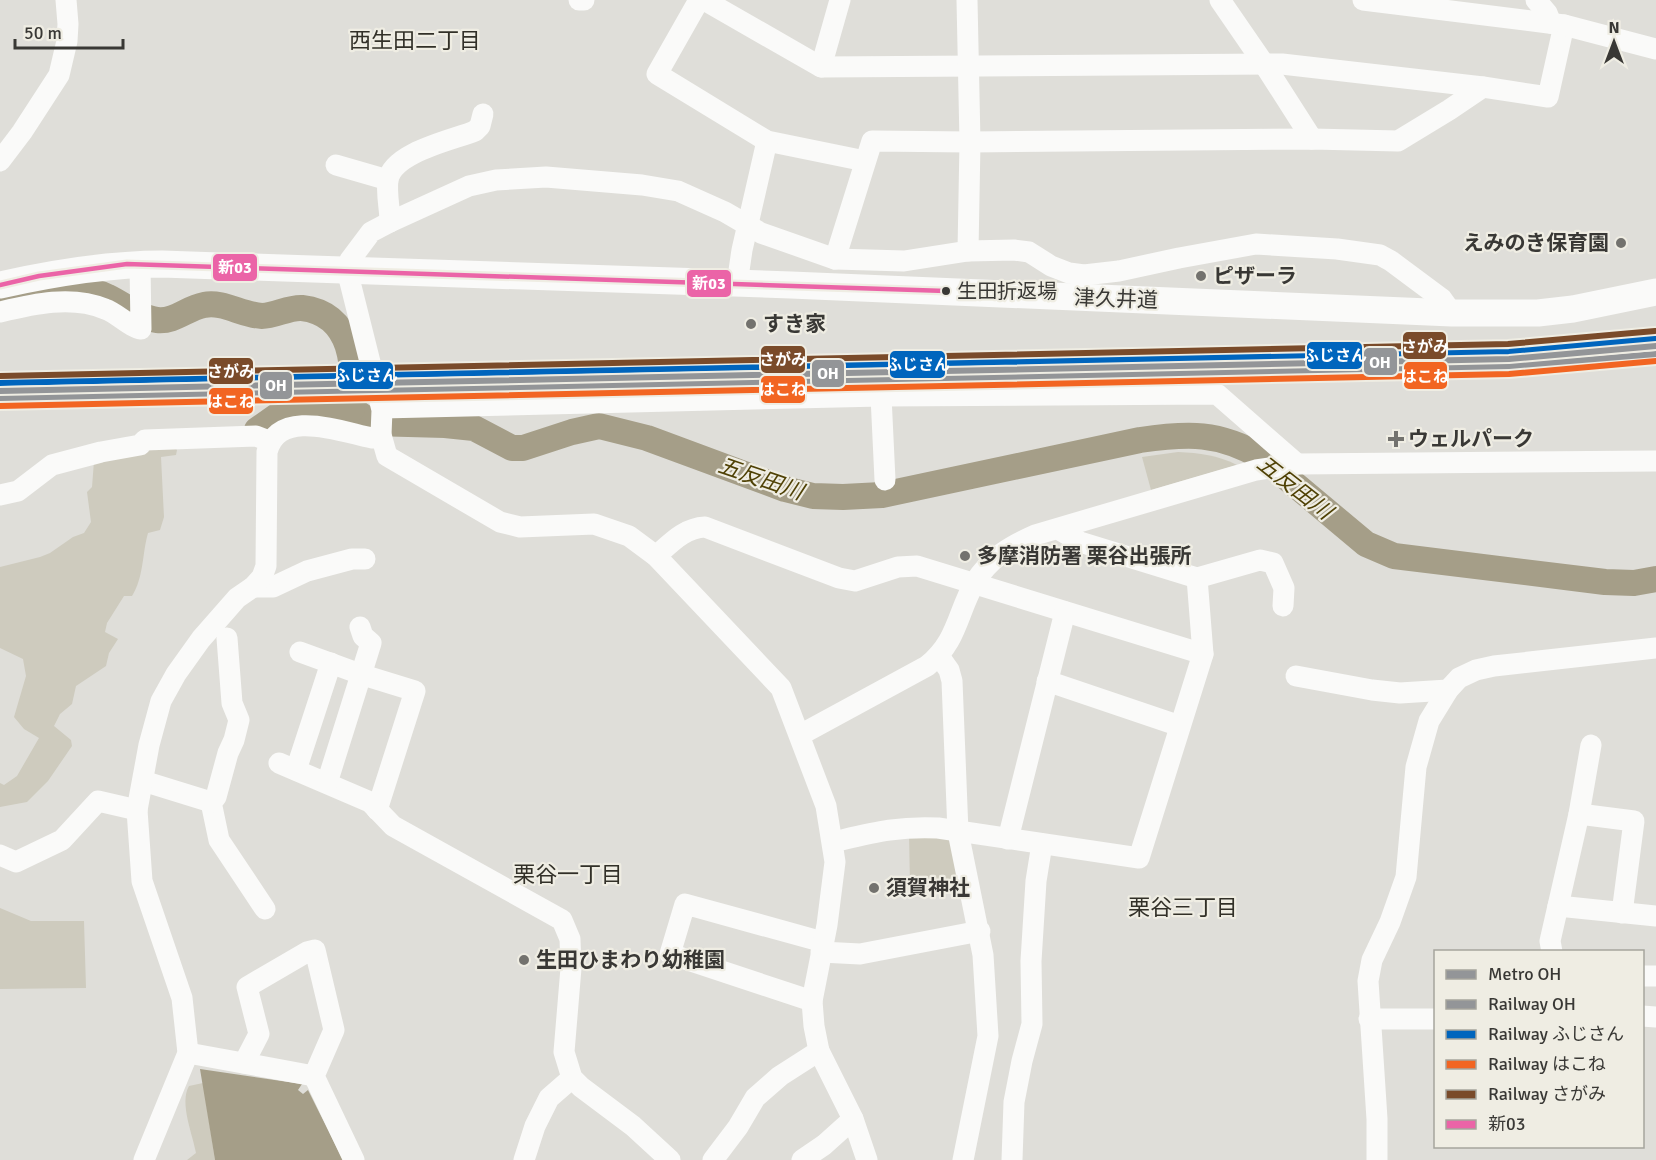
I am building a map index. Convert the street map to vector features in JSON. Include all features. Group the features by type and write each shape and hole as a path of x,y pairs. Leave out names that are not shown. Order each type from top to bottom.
{"main road":[{"name":"津久井道","path":"0,285 41,291 90,268 140,264 737,284 1452,313 1538,313 1574,309 1656,292"}],"street":[{"path":"0,161 59,75 67,42 66,0"},
{"path":"699,0 657,74 768,141 866,160"},
{"path":"704,0 821,67 1264,64 1483,87 1548,97 1558,24"},
{"path":"821,67 840,0"},
{"path":"967,0 970,142 968,251"},
{"path":"1220,0 1312,139"},
{"path":"1363,0 1558,24 1656,49"},
{"path":"1536,0 1558,24"},
{"path":"835,259 872,141 1312,139 1398,141 1483,87"},
{"path":"390,222 388,180 396,166 409,156 475,131 480,126 483,114"},
{"path":"737,284 768,141"},
{"path":"336,165 388,180"},
{"path":"867,1160 853,1119 819,1051 813,1026 812,1001 832,893 835,862 826,806 782,688 656,556 629,536 594,524 520,527 500,522 387,456 381,433 382,409 347,270 350,260 371,232 469,186 496,180 546,177 642,185 678,191 725,212 748,227 835,259 904,261 968,251 1014,250 1029,252 1051,266 1069,273 1084,275 1119,271 1256,244 1348,250 1380,255 1391,261 1442,299 1452,313"},
{"path":"0,312 41,291 103,308 120,316 135,328 141,329 140,264"},
{"path":"382,409 881,396 1217,394 1292,465"},
{"path":"881,396 885,480"},
{"path":"144,1160 188,1053 182,998 142,881 137,810 149,745 161,701 201,639 237,598 253,587 262,577 266,566 267,452 269,441 273,436 292,426 308,425 372,438 381,433"},
{"path":"0,495 18,491 52,465 101,452 140,445 145,440 256,436 269,441"},
{"path":"800,735 927,666 939,656 954,634 974,583 986,567 1008,546 1035,534 1256,470 1292,465 1656,461"},
{"path":"656,556 680,535 695,527 705,527 839,578 855,580 898,567 917,566 1203,654"},
{"path":"1058,529 1080,542 1197,578 1260,560 1273,563 1284,588 1283,606"},
{"path":"253,587 273,586 307,571 352,559 365,559"},
{"path":"833,842 889,829 911,827 1139,858 1203,654 1197,578"},
{"path":"1008,839 1065,612"},
{"path":"327,783 363,675 371,643 363,636 360,627"},
{"path":"211,802 216,797 239,720 232,703 226,638"},
{"path":"1377,1160 1377,1119 1368,981 1372,960 1390,922 1406,877 1416,767 1429,722 1448,690 1459,678 1476,670 1656,648"},
{"path":"300,652 415,691 377,810"},
{"path":"939,656 949,670 952,681 958,832 980,931 988,1036 963,1160"},
{"path":"331,663 287,766 370,802 393,826 562,920 570,939 571,968 564,1052 572,1078 633,1126 670,1160"},
{"path":"1296,676 1401,693 1448,690"},
{"path":"1047,681 1180,726"},
{"path":"1552,950 1550,940 1579,814 1591,745"},
{"path":"143,781 211,802"},
{"path":"0,855 16,862 62,840 98,801 137,810"},
{"path":"211,802 219,840 265,909"},
{"path":"1579,814 1634,822 1622,913"},
{"path":"1012,1160 1014,1102 1032,1024 1031,961 1036,881 1042,844"},
{"path":"812,1001 670,954 685,904 822,947 860,954 980,931"},
{"path":"1558,906 1656,916"},
{"path":"244,1064 259,1034 247,987 307,952 315,950 334,1030 314,1076 354,1160"},
{"path":"1369,1019 1434,1019"},
{"path":"713,1160 738,1127 755,1098 780,1076 819,1051"},
{"path":"188,1053 314,1076"},
{"path":"524,1160 534,1126 549,1098 572,1078"},
{"path":"802,1160 853,1119"}],"shaded area":[{"path":"172,444 177,450 176,455 161,457 164,517 160,530 148,533 136,589 132,596 124,596 107,623 105,632 118,639 109,653 106,666 76,686 72,704 60,714 54,726 71,740 72,746 48,781 27,802 0,807 0,783 4,785 17,776 39,738 24,729 14,717 26,676 23,659 0,648 0,567 50,553 73,537 84,533 91,522 87,492 92,487 94,461"},
{"path":"1178,452 1208,455 1237,465 1151,490 1142,457"},
{"path":"909,833 931,834 953,841 961,879 910,885"},
{"path":"0,908 31,921 84,921 86,988 0,989"},
{"path":"200,1069 302,1084 298,1090 303,1094 308,1090 343,1160 215,1160"},
{"path":"203,1083 215,1160 187,1160 196,1153 186,1110 186,1093 189,1086"}],"waterway":[{"name":"五反田川","path":"0,301 54,290 84,290 108,297 138,314 157,320 170,319 211,304 262,316 302,308 319,312 332,321 348,346 353,377 352,409 372,423 474,428 512,448 523,448 599,426 647,438 785,489 813,496 882,495 1140,440 1174,436 1203,436 1231,443 1262,457 1366,544 1394,556 1605,582 1634,583 1656,579"},
{"path":"257,430 277,416 294,409 352,409"}],"metro line":[{"name":"OH","path":"0,391 1509,359 1656,346"}],"rail line":[{"name":"さがみ","path":"0,376 1508,344 1655,331"},
{"name":"ふじさん","path":"0,383 1509,352 1655,339"},
{"name":"OH","path":"0,398 1509,366 1656,354"},
{"name":"はこね","path":"0,406 1509,374 1656,361"}],"transit line":[{"name":"新03","path":"0,285 39,276 127,264 946,291"}],"place":[{"name":"えみのき保育園","path":"1621,243"},
{"name":"ピザーラ","path":"1201,276"},
{"name":"生田折返場","path":"946,291"},
{"name":"すき家","path":"751,324"},
{"name":"ウェルパーク","path":"1396,439"},
{"name":"多摩消防署 栗谷出張所","path":"965,556"},
{"name":"須賀神社","path":"874,888"},
{"name":"生田ひまわり幼稚園","path":"524,960"}],"district":[{"name":"西生田二丁目","path":"415,40"},
{"name":"栗谷一丁目","path":"568,874"},
{"name":"栗谷三丁目","path":"1183,907"}]}
